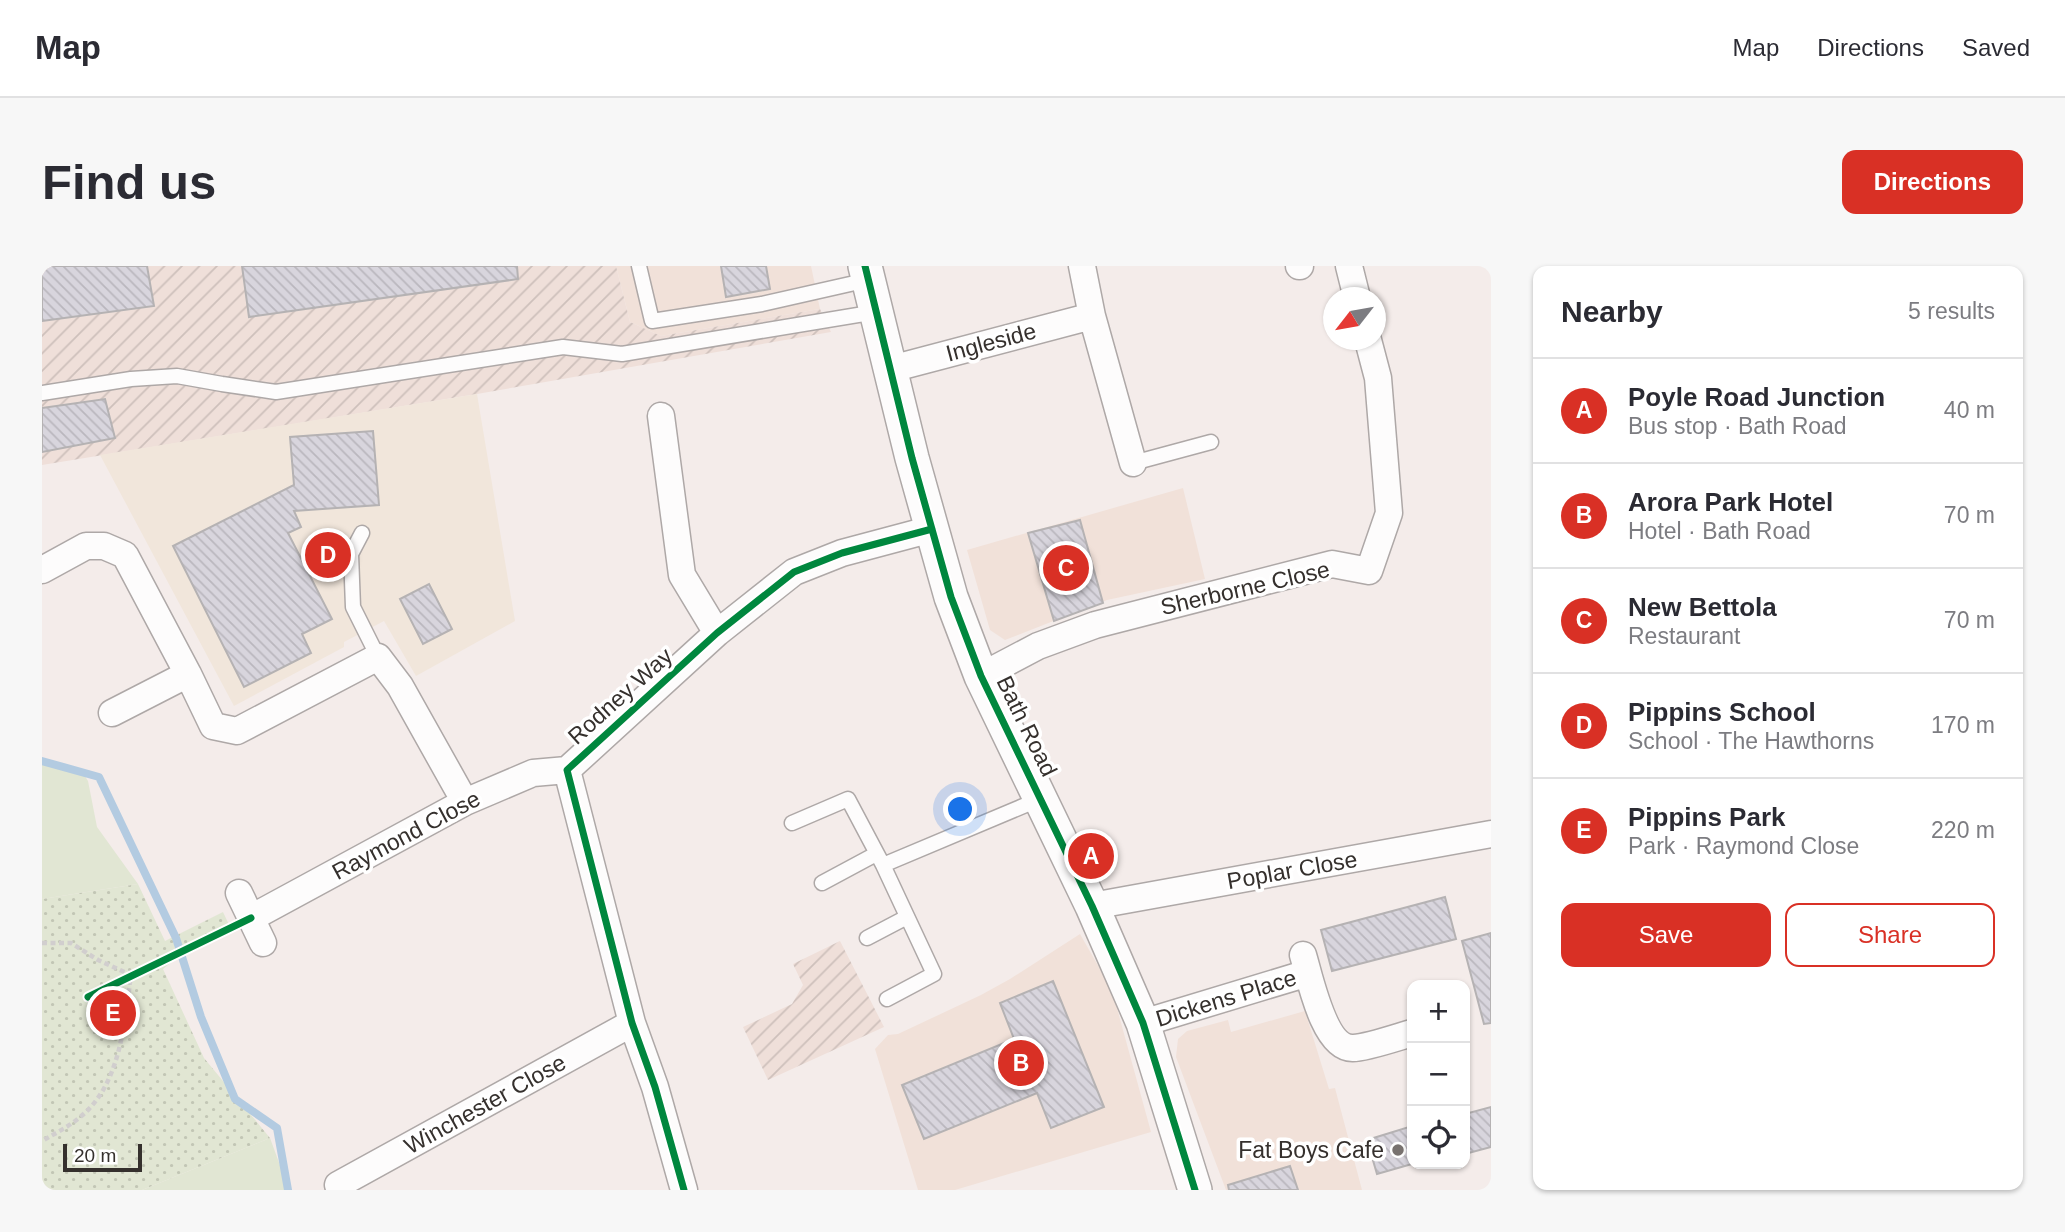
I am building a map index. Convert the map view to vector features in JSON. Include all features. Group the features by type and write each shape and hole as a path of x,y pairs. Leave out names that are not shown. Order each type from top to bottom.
{"street":[{"path":"1082,266 1092,316 1133,463"},
{"path":"1349,266 1354,287"},
{"name":"Bath Road","path":"867,273 951,597 981,676 1092,906 1143,1023 1189,1189"},
{"name":"Ingleside","path":"891,369 1092,316"},
{"name":"Sherborne Close","path":"981,676 1038,646 1095,625 1332,564 1369,571 1389,513 1378,378 1371,350"},
{"path":"661,416 682,575 717,633"},
{"name":"Rodney Way","path":"684,1190 655,1087 632,1023 567,770 717,633 794,572 842,553 932,529"},
{"path":"42,570 86,546 104,546 125,555 213,726 237,731 378,657 400,686 465,802"},
{"path":"112,713 188,674"},
{"name":"Raymond Close","path":"251,918 465,802 533,773 567,770"},
{"name":"Poplar Close","path":"1092,906 1491,834"},
{"path":"239,893 263,943"},
{"name":"Dickens Place","path":"1143,1023 1306,964 1328,1032 1340,1045 1352,1049 1407,1034"},
{"name":"Winchester Close","path":"338,1185 632,1023"}],"lane":[{"path":"639,266 652,321 762,304 867,273"},
{"path":"42,393 131,379 177,376 275,392 563,348 622,354 877,312"},
{"path":"1133,463 1210,442"},
{"path":"362,533 351,554 353,607 378,657"},
{"path":"822,883 1041,798"},
{"path":"792,823 848,799 934,974 887,999"},
{"path":"867,938 907,917"}],"path":[{"path":"42,943 71,943 98,960 131,975"},
{"path":"120,980 143,969"},
{"path":"42,1141 79,1119 100,1097 115,1064 131,975"}],"shaded area":[{"path":"42,266 616,266 630,322 661,336 820,309 831,332 477,394 42,465"},
{"path":"616,266 811,266 820,309 661,336 630,322"},
{"path":"477,394 515,621 416,676 384,621 344,642 344,647 234,706 100,455"},
{"path":"1183,488 1205,579 1107,600 1005,640 990,630 967,550"},
{"path":"1080,934 1112,990 1151,1132 955,1190 918,1190 875,1049 888,1035 898,1034 981,995"},
{"path":"840,941 884,1027 768,1080 743,1027 792,1004 803,985 793,964"},
{"path":"1305,1011 1329,1089 1335,1088 1362,1190 1226,1190 1176,1057 1178,1039 1187,1031 1228,1020 1231,1032"}],"green space":[{"path":"42,761 67,765 83,773 88,781 97,827 138,884 42,899"},
{"path":"138,884 165,941 223,912 232,931 174,960 163,969 204,1058 270,1138 142,1190 42,1190 42,899"},
{"path":"270,1138 289,1190 142,1190"}],"building":[{"path":"42,266 147,266 154,306 42,321"},
{"path":"242,266 517,266 518,279 249,317"},
{"path":"721,266 766,266 770,289 726,297"},
{"path":"105,399 115,438 42,452 42,408"},
{"path":"373,431 379,505 294,511 301,527 288,533 332,619 302,634 311,653 244,687 173,546 294,485 290,437"},
{"path":"1080,520 1103,603 1054,621 1028,533"},
{"path":"429,584 452,629 423,644 400,599"},
{"path":"1445,897 1456,939 1332,971 1321,930"},
{"path":"1491,933 1491,1023 1484,1024 1462,941"},
{"path":"1053,981 1104,1107 1051,1128 1037,1093 924,1139 902,1085 1014,1039 1000,1003"},
{"path":"1491,1107 1491,1147 1470,1153 1470,1113"},
{"path":"1407,1128 1407,1165 1377,1174 1367,1140"},
{"path":"1290,1166 1298,1190 1229,1190 1228,1185"}],"waterway":[{"path":"42,761 99,777 176,938 201,1017 235,1099 277,1128 288,1190"}],"cycle path":[{"path":"865,266 912,458 951,597 981,676 1092,906 1143,1023 1195,1190"},
{"path":"684,1190 655,1087 632,1023 567,770 717,633 794,572 842,553 932,529"},
{"path":"88,997 251,918"}],"place":[{"name":"Pippins School","path":"328,555"},
{"name":"New Bettola","path":"1066,568"},
{"name":"Poyle Road Junction","path":"1091,856"},
{"name":"Pippins Park","path":"113,1013"},
{"name":"Arora Park Hotel","path":"1021,1063"},
{"name":"Fat Boys Cafe","path":"1398,1150"}]}
